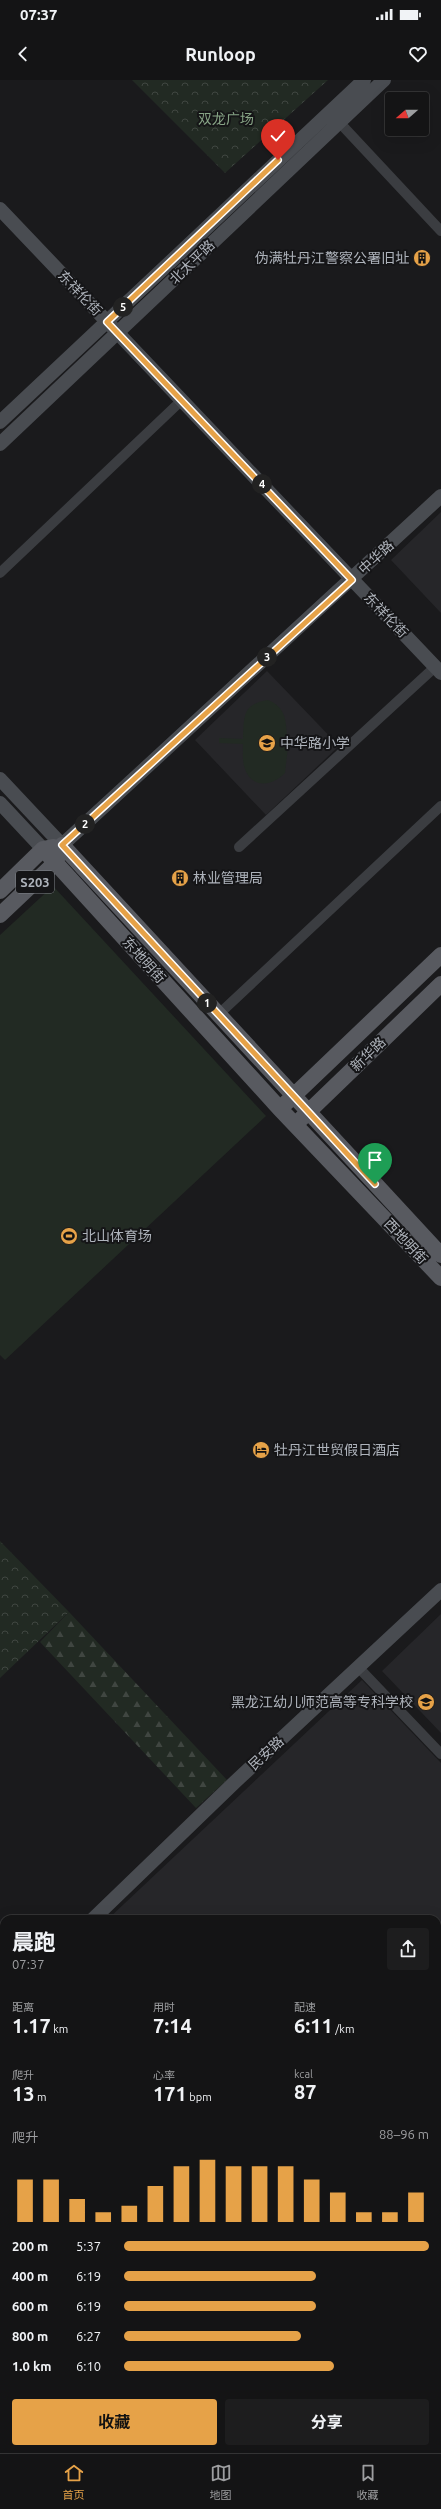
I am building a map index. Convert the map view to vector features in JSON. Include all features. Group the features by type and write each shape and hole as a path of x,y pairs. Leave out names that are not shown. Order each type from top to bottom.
{"main road":[{"path":"43,849 62,845"},
{"name":"S203","path":"0,915 56,862 62,845"},
{"name":"东地明街","path":"62,845 301,1104"},
{"name":"S203","path":"0,891 43,849"},
{"name":"东地明街","path":"43,849 288,1117"},
{"path":"288,1117 441,955"},
{"name":"新华路","path":"288,1117 301,1104 441,984"},
{"name":"西地明街","path":"301,1104 441,1255"},
{"name":"西地明街","path":"288,1117 441,1278"}],"street":[{"name":"北太平路","path":"0,422 364,80"},
{"name":"北太平路","path":"0,444 384,80"},
{"path":"339,122 441,231"},
{"name":"东祥伦街","path":"0,209 438,670"},
{"path":"0,572 182,400"},
{"name":"中华路","path":"62,845 352,580 441,496"},
{"path":"239,847 438,670"},
{"name":"东地明街","path":"0,779 62,845"},
{"name":"东地明街","path":"0,803 43,849"},
{"path":"218,1015 441,806"},
{"name":"民安路","path":"97,1915 441,1590"},
{"path":"358,1667 441,1754"}],"shaded area":[{"path":"441,512 441,613 391,560"},
{"name":"中华路小学","path":"267,671 339,746 266,815 195,740"},
{"name":"黑龙江幼儿师范高等专科学校","path":"441,1614 441,1733 382,1671"},
{"path":"362,1680 441,1763 441,1915 112,1915"}],"green space":[{"name":"双龙广场","path":"132,80 328,80 225,173"},
{"path":"268,700 274,703 282,711 286,722 287,740 307,741 307,747 288,746 285,773 275,781 263,783 253,780 248,775 243,763 243,744 219,743 219,738 243,739 244,718 249,708 260,702"},
{"name":"北山体育场","path":"53,886 266,1116 5,1360 0,1355 0,935"},
{"path":"0,1541 69,1612 0,1678"},
{"path":"69,1612 227,1780 196,1808 40,1642"}],"place":[{"name":"伪满牡丹江警察公署旧址","path":"422,258"},
{"name":"中华路小学","path":"267,743"},
{"name":"林业管理局","path":"180,878"},
{"name":"北山体育场","path":"69,1236"},
{"name":"牡丹江世贸假日酒店","path":"261,1450"},
{"name":"黑龙江幼儿师范高等专科学校","path":"426,1702"}],"route":[{"path":"278,160 107,322 352,580 62,845 293,1097 375,1184"}]}
